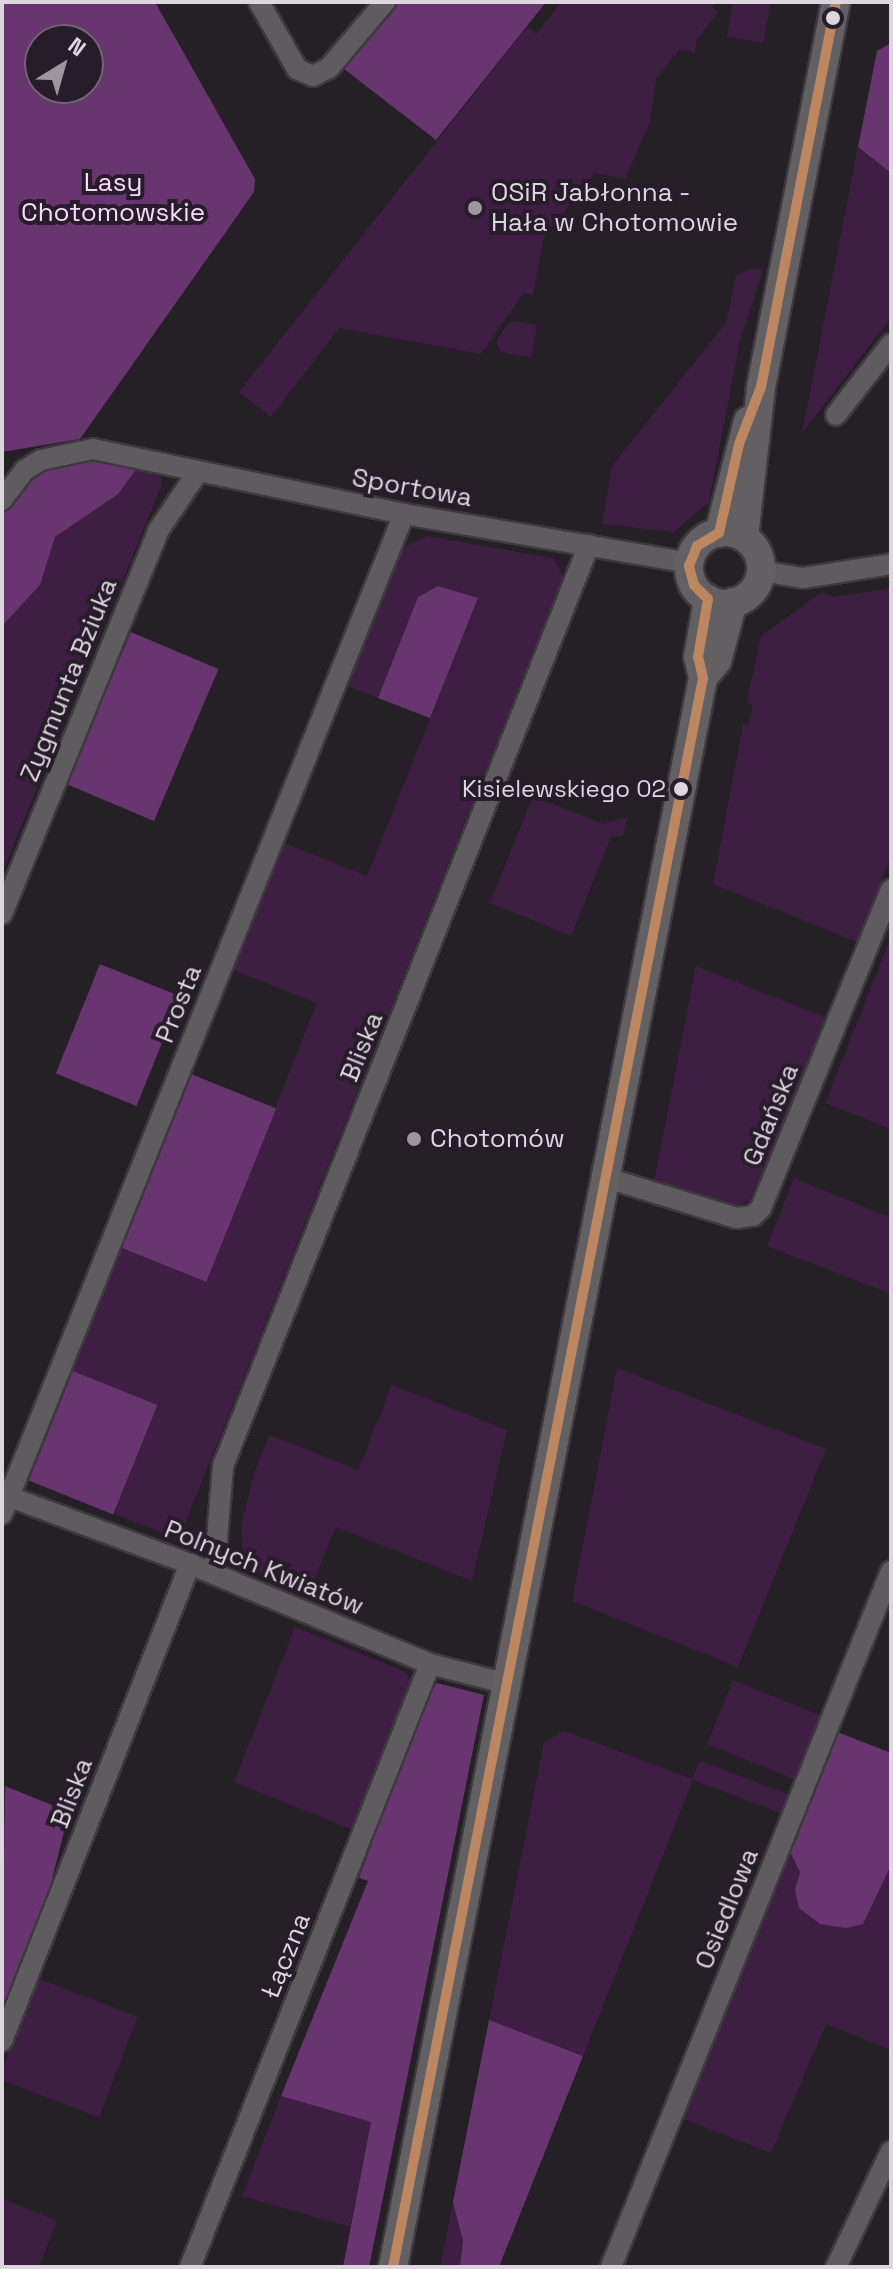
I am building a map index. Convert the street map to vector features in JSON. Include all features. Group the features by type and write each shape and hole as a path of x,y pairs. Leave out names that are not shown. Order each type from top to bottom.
{"street":[{"path":"259,2 297,69 313,76 329,68 385,2"},
{"path":"732,535 836,2"},
{"path":"836,415 891,344"},
{"name":"Sportowa","path":"2,500 25,470 48,457 76,449 127,453 197,473 404,514 690,563"},
{"name":"Zygmunta Bziuka","path":"2,914 158,531 197,473"},
{"name":"Prosta","path":"4,1502 404,514"},
{"path":"720,601 694,585 690,563 697,546 732,535"},
{"path":"720,601 753,590 761,571 757,552 732,535"},
{"name":"Bliska","path":"214,1574 223,1466 589,545"},
{"path":"761,571 803,578 891,564"},
{"path":"393,2267 703,678 717,661 720,601"},
{"name":"Gdańska","path":"607,1178 736,1218 753,1216 761,1208 891,889"},
{"name":"Polnych Kwiatów","path":"4,1502 190,1564 430,1664 508,1684"},
{"name":"Bliska","path":"2,2041 190,1564"},
{"name":"Osiedlowa","path":"611,2267 891,1571"},
{"name":"Łączna","path":"190,2267 430,1664"},
{"path":"836,2267 891,2151"}],"shaded area":[{"name":"OSiR Jabłonna - Hała w Chotomowie","path":"561,2 716,2 712,7 718,12 697,39 695,52 679,50 656,79 650,122 625,179 595,173 544,237 533,295 524,293 481,354 339,328 271,417 239,392 527,27 536,34"},
{"path":"733,2 771,2 763,43 727,37"},
{"path":"858,147 891,173 891,318 802,433"},
{"path":"756,268 763,271 740,341 709,502 674,532 602,524 612,466 726,323 736,275"},
{"path":"510,321 537,325 531,358 501,352 496,341"},
{"path":"138,467 161,476 161,487 2,873 2,626 40,585 55,537 118,493"},
{"path":"426,536 553,558 563,576 179,1539 114,1514 157,1405 73,1371 122,1248 206,1281 317,1003 233,970 284,843 367,876 478,599 438,586 418,597 378,698 347,686 402,549"},
{"path":"891,588 891,856 857,942 713,884 743,724 749,723 753,707 747,701 761,636 822,592 833,597"},
{"path":"533,796 603,824 628,817 623,836 611,837 571,936 490,903"},
{"path":"891,937 891,1129 825,1103"},
{"path":"696,966 827,1018 750,1200 734,1209 654,1181"},
{"path":"794,1178 891,1218 889,1293 767,1246"},
{"path":"617,1368 826,1449 738,1667 572,1601"},
{"path":"392,1385 507,1430 472,1581 336,1527 309,1592 244,1565 241,1527 254,1473 270,1435 358,1470"},
{"path":"295,1627 406,1672 411,1683 353,1830 234,1782"},
{"path":"733,1680 820,1715 794,1779 707,1744"},
{"path":"565,1731 692,1779 700,1761 790,1795 783,1814 693,1780 583,2056 489,2020 544,1742"},
{"path":"789,1850 800,1872 795,1890 891,1865 891,2050 826,2024 771,2153 681,2118"},
{"path":"37,1978 138,2017 99,2118 2,2080 2,2069"},
{"path":"281,2096 371,2122 350,2227 242,2196"},
{"path":"2,2198 57,2221 39,2267 2,2267"},
{"path":"453,2202 464,2241 460,2267 440,2267"}],"green space":[{"name":"Lasy Chotomowskie","path":"2,2 155,2 255,179 254,192 80,439 2,452"},
{"path":"399,2 546,2 436,140 344,69"},
{"path":"891,43 891,173 858,147 877,51"},
{"path":"97,455 138,467 118,494 55,537 40,585 2,626 4,512 27,480 44,468"},
{"path":"438,586 478,598 430,718 378,698 418,597"},
{"path":"131,632 218,669 154,821 67,784"},
{"path":"100,964 181,997 136,1106 56,1073"},
{"path":"191,1074 276,1108 206,1282 121,1247"},
{"path":"73,1371 157,1405 113,1514 29,1480"},
{"path":"437,1683 484,1695 369,2267 343,2267 371,2122 281,2096 368,1881 359,1878 429,1690"},
{"path":"835,1731 891,1753 891,1865 863,1924 846,1928 820,1924 799,1908 795,1890 800,1872 789,1850"},
{"path":"5,1786 69,1812 48,1895 2,2022"},
{"path":"489,2020 583,2056 499,2267 460,2267 463,2241 453,2202"}],"transit line":[{"path":"393,2267 703,678 698,657 708,599 694,585 689,566 697,546 719,533 739,444 761,387 836,2"}],"place":[{"name":"OSiR Jabłonna - Hała w Chotomowie","path":"475,208"},
{"name":"Kisielewskiego 02","path":"681,789"},
{"name":"Chotomów","path":"414,1139"}]}
